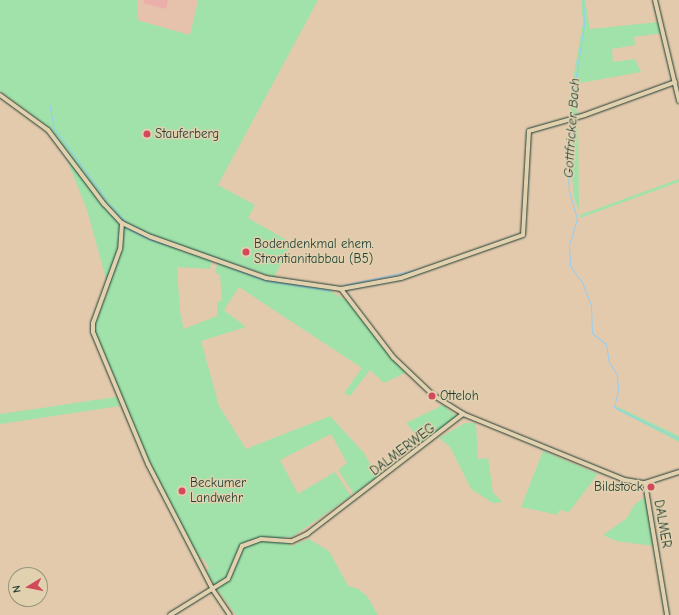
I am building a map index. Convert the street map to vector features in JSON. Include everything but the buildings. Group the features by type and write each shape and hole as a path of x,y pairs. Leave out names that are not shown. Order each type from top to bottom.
{"street":[{"path":"655,0 679,101"},
{"path":"0,95 48,130 104,204 122,222 151,237 266,278 340,289 401,278 523,235 529,132 585,116 675,82"},
{"path":"122,222 120,249 94,323 93,332 148,464 213,590 230,615"},
{"path":"340,289 393,357 433,395 463,414 601,471 645,483 679,472"},
{"name":"DALMERWEG","path":"170,615 213,590 228,579 236,556 242,546 261,539 292,541 307,534 463,414"},
{"name":"DALMER","path":"645,483 667,615"}],"shaded area":[{"path":"137,0 198,0 190,35 137,20"}],"green space":[{"path":"0,0 137,0 137,20 190,35 198,0 318,0 218,185 255,205 248,218 292,243 274,277 183,247 180,251 212,260 210,269 177,267 180,312 184,329 217,316 217,302 222,300 220,275 215,272 218,261 266,279 327,289 349,302 407,372 384,383 370,370 350,396 344,393 362,368 239,287 224,310 246,327 201,341 219,406 246,449 330,416 364,453 377,477 354,494 338,470 347,463 331,434 280,460 298,494 335,472 351,496 292,537 283,537 291,546 309,539 329,551 348,586 358,589 367,596 378,615 236,615 217,589 206,571 209,568 203,558 199,559 148,463 95,332 95,323 109,290 87,210 62,147 50,128 0,91"},
{"path":"581,0 585,0 590,29 659,22 662,33 634,37 635,45 612,49 613,62 635,59 641,72 580,83 576,95 577,116 571,118 570,97 583,22"},
{"path":"578,119 579,210 574,198 571,165 574,121"},
{"path":"679,179 679,182 580,218 580,215"},
{"path":"116,397 120,406 0,424 0,414"},
{"path":"443,405 457,417 423,443 406,423"},
{"path":"616,406 679,436 679,442 617,410"},
{"path":"465,423 476,423 478,459 488,458 493,493 503,502 493,503 471,489 450,447 439,438"},
{"path":"543,451 598,474 569,512 559,510 558,515 521,507"},
{"path":"645,497 653,546 616,541 603,535 627,518 634,505"}],"waterway":[{"name":"Gottfricker Bach","path":"573,116 573,95 584,25 583,0"},
{"path":"49,103 54,128 106,199"},
{"name":"Gottfricker Bach","path":"573,120 568,174 569,191 577,219 569,245 570,266 582,282 591,305 592,333 606,344 609,362 617,375 618,390 614,407 679,439"},
{"path":"109,203 124,220"},
{"path":"125,227 151,240 186,251"},
{"path":"430,266 495,243"},
{"path":"232,268 266,281 331,291"},
{"path":"344,285 419,269"}],"place":[{"name":"Stauferberg","path":"147,134"},
{"name":"Bodendenkmal ehem. Strontianitabbau (B5)","path":"246,252"},
{"name":"Otteloh","path":"432,396"},
{"name":"Bildstock","path":"651,487"},
{"name":"Beckumer Landwehr","path":"182,491"}]}
